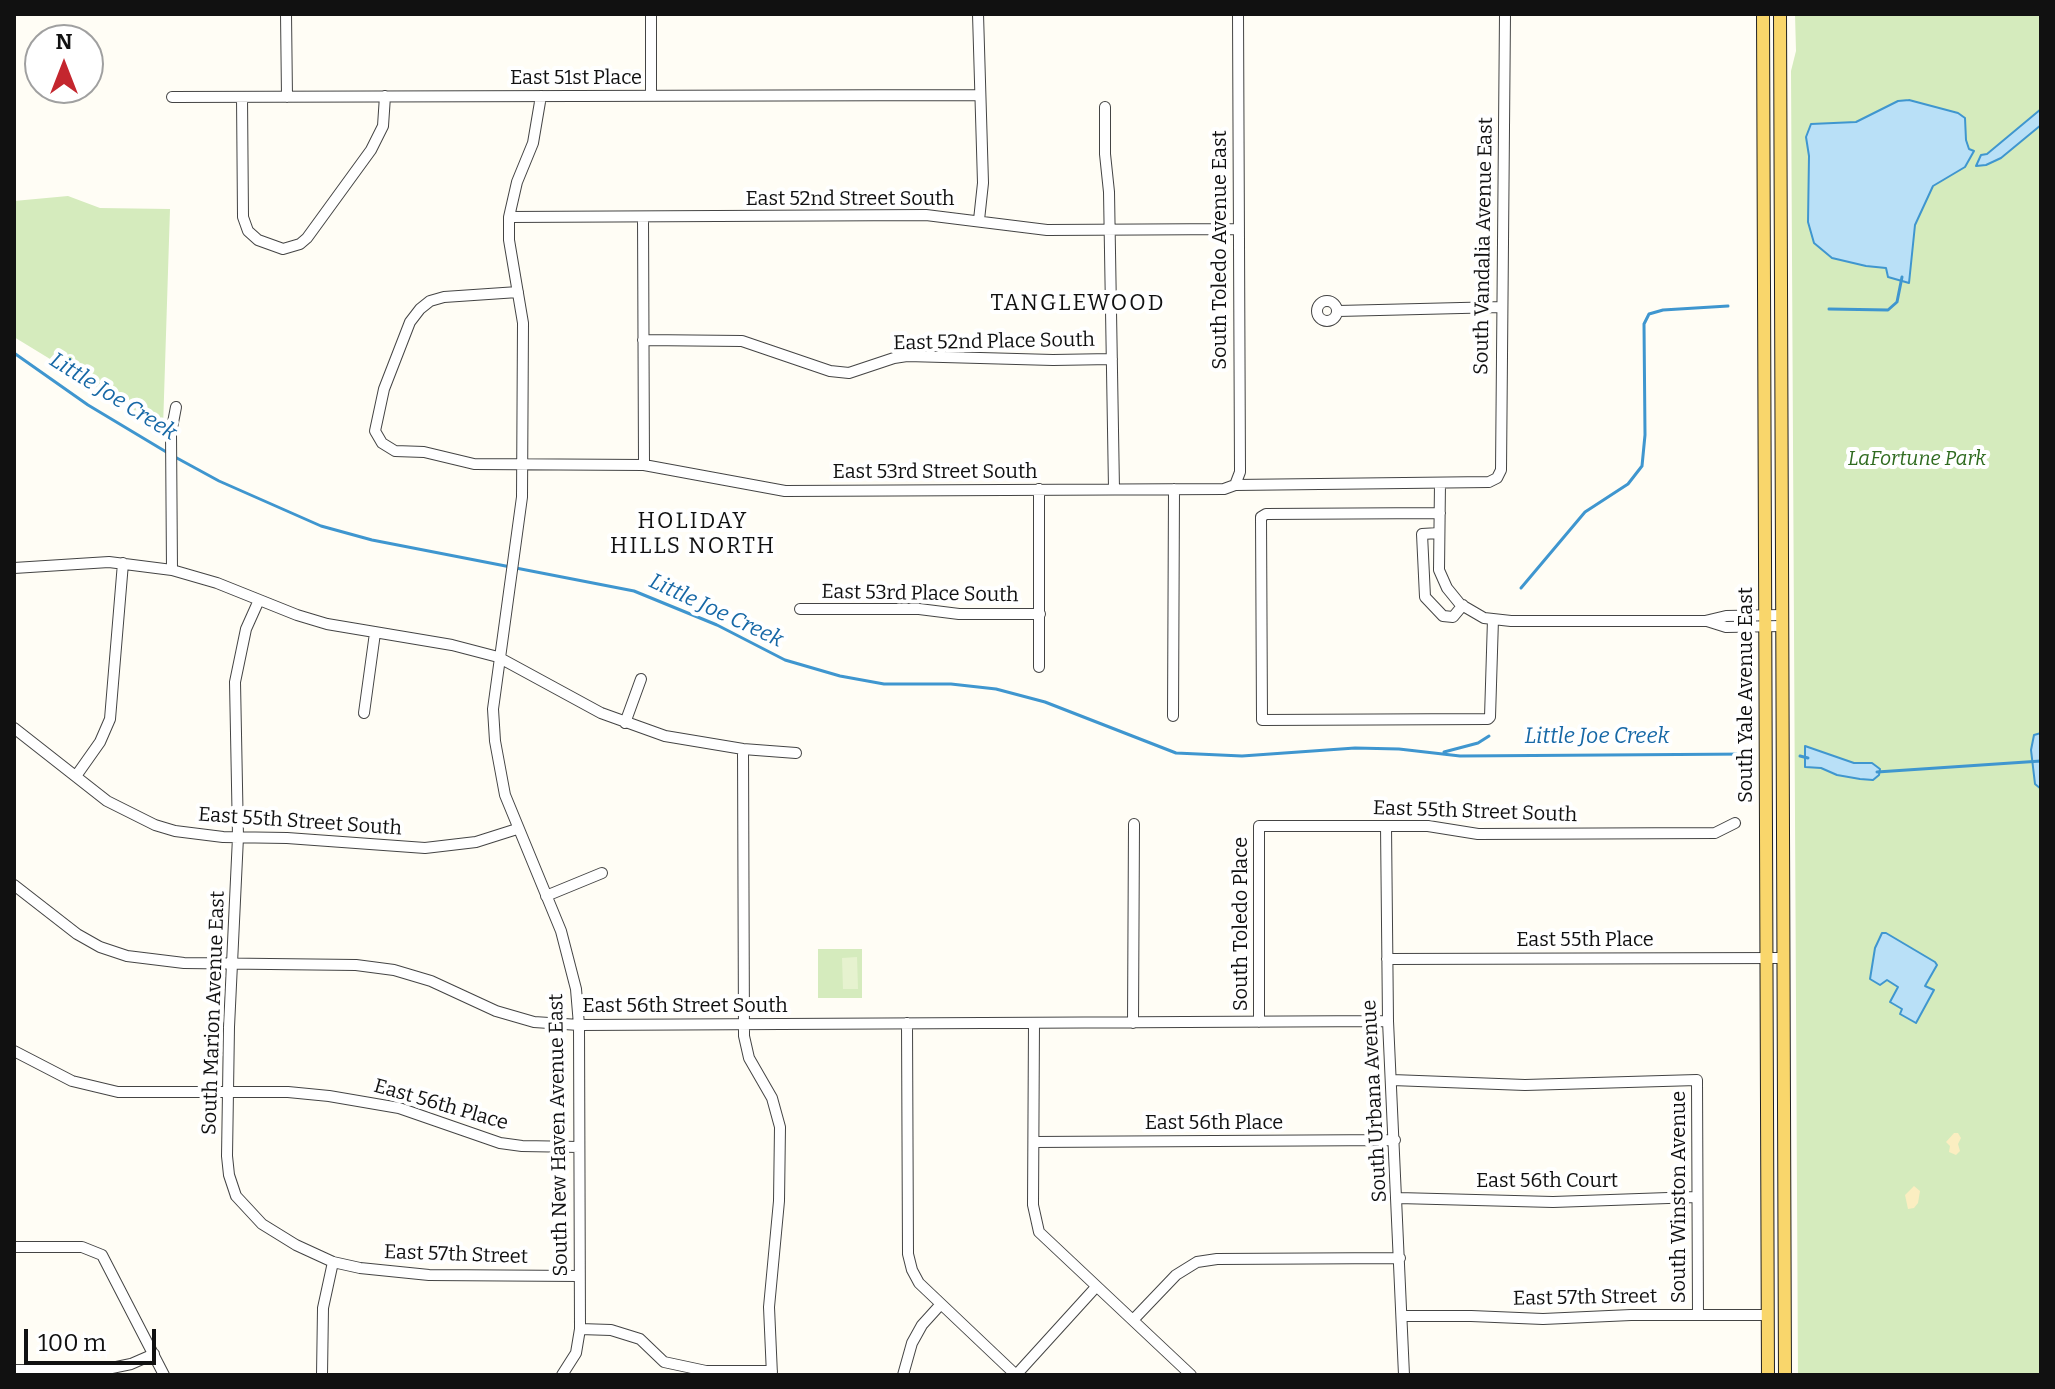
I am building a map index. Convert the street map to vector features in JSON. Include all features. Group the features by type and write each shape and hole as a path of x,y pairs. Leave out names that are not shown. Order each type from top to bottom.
{"main road":[{"name":"South Yale Avenue East","path":"1763,14 1768,1375"},
{"name":"South Yale Avenue East","path":"1780,14 1785,1375"}],"street":[{"path":"286,14 287,97"},
{"path":"651,14 651,96"},
{"path":"978,14 983,183 979,220"},
{"name":"South Toledo Avenue East","path":"1235,485 1240,472 1238,14"},
{"name":"South Vandalia Avenue East","path":"1497,478 1501,470 1505,14"},
{"name":"East 51st Place","path":"172,97 980,95"},
{"path":"242,97 243,217 248,231 258,240 273,248 283,249 300,244 307,238 371,150 383,126 385,96"},
{"name":"South New Haven Avenue East","path":"541,96 533,143 517,182 509,217 509,240 523,323 521,521 498,657 493,709 495,741 505,795 561,931 574,973 579,1025 580,1329 576,1353 562,1375"},
{"path":"1105,107 1114,489"},
{"name":"East 52nd Street South","path":"509,217 905,215 979,220 1047,230 1238,229"},
{"path":"643,217 644,465"},
{"name":"East 53rd Street South","path":"518,292 444,297 430,301 420,309 410,322 384,389 376,423 379,440 395,451 424,452 461,463 644,465 785,491 1224,489 1235,485 1489,482 1497,478"},
{"path":"1338,311 1502,307"},
{"name":"East 52nd Place South","path":"643,340 742,341 830,371 849,373 907,356 1112,359"},
{"path":"172,570 171,433 176,407"},
{"path":"1440,483 1439,570 1447,588 1463,605 1484,618 1511,621 1705,621 1726,616 1782,620"},
{"path":"1039,489 1039,667"},
{"path":"1173,716 1174,489"},
{"path":"1440,513 1266,514 1261,517 1262,720 1488,719 1493,619"},
{"path":"1439,533 1422,534 1425,597 1443,616 1453,617 1463,605"},
{"path":"14,568 87,562 172,570 217,583 327,624 452,645 498,657 601,713 665,736 743,749 796,753"},
{"path":"76,776 100,742 110,719 123,563"},
{"name":"South Marion Avenue East","path":"259,600 246,629 235,682 238,837 229,1027 229,1175 236,1196 262,1224 296,1245 333,1262"},
{"name":"East 53rd Place South","path":"800,609 919,609 959,614 1040,614"},
{"path":"364,713 375,633"},
{"path":"625,723 641,679"},
{"name":"East 55th Street South","path":"14,728 107,801 155,825 196,835 425,848 476,842 517,829"},
{"path":"580,1329 611,1330 640,1339 664,1362 706,1371 772,1373 769,1307 779,1201 780,1127 772,1098 746,1049 743,1024 743,749"},
{"name":"East 55th Street South","path":"1259,826 1428,826 1478,834 1715,833 1735,823"},
{"path":"1133,1023 1134,824"},
{"name":"South Toledo Place","path":"1259,826 1259,1022"},
{"name":"South Urbana Avenue","path":"1386,826 1388,1021 1404,1375"},
{"path":"546,896 602,873"},
{"name":"East 56th Street South","path":"14,885 77,934 100,947 153,961 356,965 394,970 431,981 513,1017 534,1022 579,1025 1388,1021"},
{"name":"East 55th Place","path":"1387,959 1783,958"},
{"path":"907,1023 908,1254 919,1283 1016,1375 1096,1287"},
{"path":"1034,1023 1035,1219 1039,1232 1191,1375"},
{"name":"East 56th Place","path":"14,1051 72,1081 118,1092 288,1092 365,1101 399,1108 500,1143 579,1147"},
{"name":"South Winston Avenue","path":"1392,1080 1525,1085 1697,1080 1698,1315"},
{"name":"East 56th Place","path":"1034,1142 1395,1140"},
{"name":"East 56th Court","path":"1398,1198 1553,1202 1697,1197"},
{"path":"14,1247 82,1247 95,1250 107,1261 164,1375"},
{"path":"1133,1320 1176,1275 1197,1262 1217,1259 1400,1258"},
{"path":"322,1375 323,1308 333,1262"},
{"name":"East 57th Street","path":"333,1262 399,1274 579,1276"},
{"path":"903,1375 912,1343 922,1325 941,1304"},
{"name":"East 57th Street","path":"1403,1316 1543,1319 1768,1315"},
{"path":"14,1370 102,1370 131,1364 154,1354"}],"green space":[{"name":"LaFortune Park","path":"1795,14 2041,14 2041,1375 1798,1375 1791,71 1796,51"},
{"path":"68,196 100,208 170,209 163,428 14,337 14,201"},
{"path":"818,949 862,949 862,998 818,998"},
{"path":"857,957 858,989 843,989 842,958"}],"sand":[{"path":"1954,1133 1961,1138 1958,1144 1960,1151 1956,1155 1949,1152 1950,1146 1946,1142"},
{"path":"1914,1186 1920,1191 1918,1203 1908,1209 1905,1195"}],"water":[{"path":"1909,100 1958,113 1965,118 1966,140 1969,149 1974,151 1965,167 1933,186 1915,225 1909,283 1888,277 1886,268 1832,258 1814,243 1808,222 1809,156 1806,137 1811,124 1856,122 1898,101"},
{"path":"2041,109 2041,125 2001,158 1976,166 1981,155 1987,154"},
{"path":"2041,733 2041,789 2035,784 2031,750 2034,735"},
{"path":"1805,746 1854,763 1872,763 1880,769 1879,775 1873,780 1860,779 1821,768 1805,767"},
{"path":"1882,933 1937,965 1925,986 1934,990 1916,1023 1900,1014 1902,1009 1890,1002 1898,987 1887,980 1880,985 1870,979 1875,948"}],"waterway":[{"name":"Little Joe Creek","path":"1829,309 1888,310 1897,302 1902,277"},
{"name":"Little Joe Creek","path":"1521,588 1585,512 1628,484 1642,466 1645,435 1644,324 1649,314 1663,310 1728,306"},
{"name":"Little Joe Creek","path":"14,353 88,405 168,453"},
{"name":"Little Joe Creek","path":"175,457 219,481 321,526 372,540 634,591 717,625 785,660 840,676 884,684 951,684 996,689 1045,702 1176,753 1242,756 1355,748 1460,756 1750,754"},
{"name":"Little Joe Creek","path":"1444,752 1478,743 1489,736"},
{"name":"Little Joe Creek","path":"1800,756 1808,758"},
{"name":"Little Joe Creek","path":"1877,772 2041,761"}],"district":[{"name":"TANGLEWOOD","path":"1078,304"},
{"name":"HOLIDAY HILLS NORTH","path":"693,534"}]}
